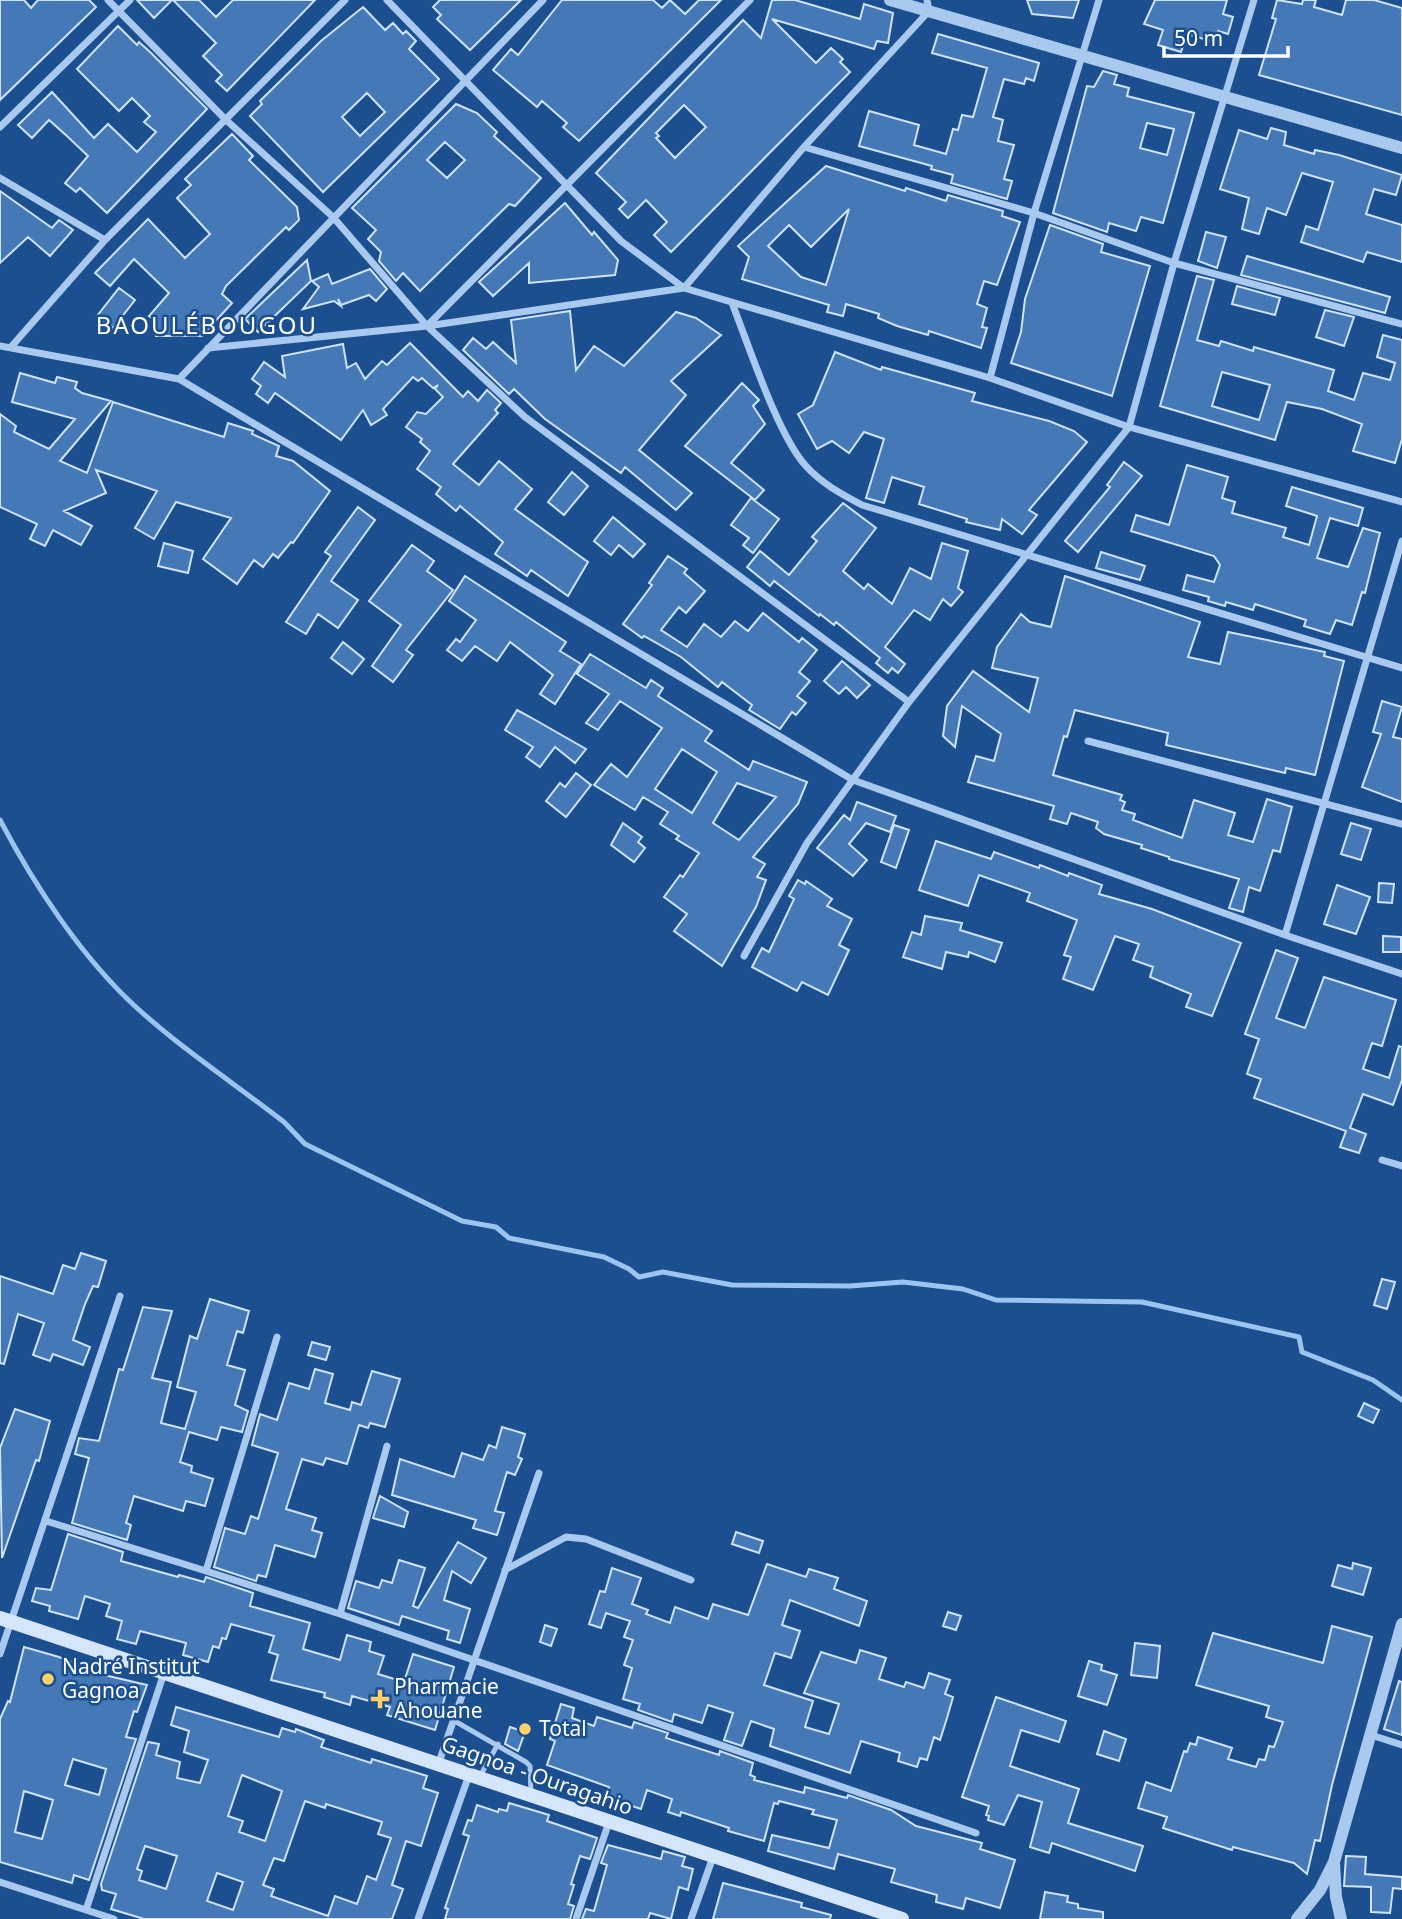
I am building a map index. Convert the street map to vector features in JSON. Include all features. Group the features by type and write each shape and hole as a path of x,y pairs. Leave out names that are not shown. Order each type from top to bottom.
{"main road":[{"name":"Gagnoa - Ouragahio","path":"6,1620 894,1918"}],"street":[{"path":"108,0 225,119 332,217 427,326 525,416 909,702"},
{"path":"0,127 130,0"},
{"path":"11,347 105,240 345,0"},
{"path":"387,0 621,241 684,288 990,378 1129,427 1402,502"},
{"path":"178,379 543,0"},
{"path":"427,326 750,0"},
{"path":"890,0 928,6 1084,56 1402,148"},
{"path":"990,378 1034,213 1100,0"},
{"path":"744,956 807,843 909,702 1129,427 1174,263 1254,0"},
{"path":"208,348 427,326 684,288 928,6"},
{"path":"804,147 1034,213 1174,263 1402,324"},
{"path":"0,178 105,240"},
{"path":"732,303 789,442 817,477 862,505 1402,668"},
{"path":"0,346 178,379 853,779 1284,935 1402,974"},
{"path":"1284,935 1402,541"},
{"path":"1088,741 1323,806 1402,824"},
{"path":"1382,1160 1402,1166"},
{"path":"0,1654 6,1620 46,1521 120,1296"},
{"path":"206,1571 277,1337"},
{"path":"340,1614 387,1446"},
{"path":"438,1765 539,1473"},
{"path":"46,1521 340,1614 976,1833"},
{"path":"505,1570 566,1537 586,1539 691,1580"},
{"path":"1297,1919 1320,1890 1334,1862 1402,1624"},
{"path":"86,1910 164,1673"},
{"path":"1371,1735 1402,1745"},
{"path":"418,1919 474,1776"},
{"path":"576,1919 609,1822"},
{"path":"691,1919 713,1857"},
{"path":"1334,1862 1336,1897 1341,1919"},
{"path":"0,1882 114,1919"}],"lane":[{"path":"453,1720 498,1744 530,1766 532,1796"},
{"path":"474,1776 498,1744"}],"building":[{"path":"0,0 24,0 31,8 38,0 89,0 96,7 0,100"},
{"path":"137,0 172,0 154,18"},
{"path":"173,0 199,0 216,17 233,0 315,0 227,91 216,81 222,75 203,56 216,43"},
{"path":"440,0 521,0 470,50 437,19 441,15 433,7"},
{"path":"562,0 653,0 662,8 670,0 685,14 699,0 721,0 579,141 563,127 567,123 542,101 537,107 493,70 511,49 518,55"},
{"path":"772,0 795,0 860,19 864,4 893,13 888,43 877,41 874,49 772,19 816,63 831,48 843,59 840,62 850,72 671,252 654,235 667,222 646,200 628,218 619,209 626,202 596,173 743,20 761,38","holes":["684,105 706,127 675,158 656,138 659,136 656,133"]},
{"path":"1027,0 1079,0 1073,18 1032,14"},
{"path":"1155,0 1227,0 1223,14 1233,17 1228,34 1218,31 1214,42 1187,34 1181,52 1158,45 1163,30 1144,24"},
{"path":"1277,0 1302,4 1303,0 1316,0 1314,7 1342,15 1346,0 1374,0 1402,8 1402,115 1259,75 1276,19 1272,18"},
{"path":"363,7 385,30 393,23 403,34 406,31 416,41 409,49 439,79 323,192 250,116 262,104 260,101 321,41","holes":["367,93 385,112 360,136 342,117"]},
{"path":"118,26 137,45 139,42 150,52 207,109 107,213 80,188 76,192 65,183 88,156 49,120 32,138 18,125 52,92 94,138 108,124 137,152 156,132 144,122 150,116 132,98 119,111 77,69"},
{"path":"938,34 1039,63 1034,81 1026,78 1024,84 1004,79 993,117 1003,120 998,141 1014,145 1004,179 1012,181 1007,199 951,183 953,175 931,169 932,166 859,146 869,111 919,125 914,145 946,154 953,129 958,130 962,115 973,117 987,68 932,53"},
{"path":"1103,71 1117,75 1114,84 1129,88 1127,96 1194,113 1163,223 1141,217 1136,231 1109,223 1107,232 1053,213 1087,86 1094,87","holes":["1147,123 1174,129 1167,155 1140,148"]},
{"path":"456,104 477,113 497,132 494,136 541,178 515,206 509,204 420,291 403,273 396,281 379,261 381,252 368,239 376,230 352,208","holes":["445,142 465,160 447,178 427,160"]},
{"path":"1271,128 1286,132 1284,145 1314,154 1315,150 1339,155 1402,175 1396,195 1374,189 1366,214 1402,225 1402,262 1367,252 1363,262 1301,242 1306,226 1318,230 1333,182 1302,173 1286,215 1267,208 1259,234 1242,229 1249,198 1220,189 1239,130 1267,139"},
{"path":"232,134 253,156 249,160 297,207 299,220 289,230 286,227 226,286 222,294 232,303 202,336 156,336 156,321 149,316 169,293 134,259 110,286 95,273 148,219 185,258 210,234 177,198 191,185 185,179"},
{"path":"826,166 946,201 948,195 1003,211 1002,216 1020,222 997,285 984,281 977,304 987,308 982,327 987,328 981,348 929,331 928,335 897,326 878,318 879,314 846,304 843,316 827,312 829,305 742,279 749,257 738,246","holes":["849,209 826,285 801,277 768,246 789,225 811,247"]},
{"path":"0,191 52,228 59,220 73,230 50,256 28,237 0,263"},
{"path":"565,203 618,260 615,275 529,283 529,263 493,296 479,282"},
{"path":"1050,225 1103,244 1101,252 1150,266 1112,396 1011,363 1021,332 1025,299"},
{"path":"1206,232 1226,237 1217,268 1198,261"},
{"path":"1247,256 1390,297 1385,313 1241,275"},
{"path":"307,260 311,281 258,332 245,319"},
{"path":"370,269 387,289 376,301 369,295 341,305 338,299 341,306 334,301 303,309 319,287 312,281 328,274 332,284"},
{"path":"1197,276 1214,280 1197,340 1219,346 1221,341 1253,351 1254,347 1334,370 1328,391 1354,400 1363,373 1390,380 1395,363 1377,357 1383,335 1402,340 1402,439 1395,463 1353,451 1362,424 1322,409 1287,402 1275,440 1160,406","holes":["1222,372 1270,385 1259,420 1212,406"]},
{"path":"1237,286 1280,298 1275,315 1232,304"},
{"path":"119,288 135,300 113,328 97,316"},
{"path":"1325,310 1354,317 1344,346 1316,337"},
{"path":"570,311 576,370 594,346 624,366 676,312 696,318 721,335 671,381 686,395 639,450 692,493 676,510 625,467 621,473 545,419 514,389 509,394 463,350 473,338 486,349 493,342 516,363 511,320"},
{"path":"410,343 463,397 468,391 478,401 487,390 501,403 495,410 498,413 453,464 479,485 499,461 532,489 515,509 588,562 568,596 531,570 527,576 495,554 503,542 460,506 456,511 436,494 441,487 417,469 430,451 420,442 422,439 406,427 417,412 426,414 443,397 435,389 438,385 433,388 422,378 418,381 413,377 383,409 387,415 371,425 363,410 341,440 275,393 268,403 256,394 261,386 252,379 264,362 285,377 282,356 343,344 347,368 356,363 365,379 382,361 387,365"},
{"path":"835,352 881,370 882,367 975,393 972,401 1049,421 1074,431 1087,442 1029,510 1037,515 1022,534 1002,519 1000,530 966,522 967,519 919,504 924,487 892,477 884,503 866,498 884,439 864,432 849,453 832,441 817,449 798,414 813,405"},
{"path":"20,373 55,383 57,377 77,382 75,388 82,393 111,401 60,461 87,473 113,402 224,437 228,423 253,431 252,434 279,446 276,456 293,461 330,491 293,543 291,542 278,558 273,554 263,567 254,560 237,584 203,559 231,518 176,502 154,539 135,528 157,491 96,470 106,493 64,511 92,526 81,545 53,530 45,546 30,539 37,524 0,507 0,414 16,426 14,432 49,449 75,419 12,402"},
{"path":"742,383 759,400 753,406 765,424 731,463 764,490 755,500 685,446"},
{"path":"1124,462 1142,476 1078,552 1065,541 1110,487 1107,485"},
{"path":"1187,465 1228,477 1222,498 1235,502 1232,513 1286,528 1283,537 1309,545 1317,516 1286,506 1292,487 1363,508 1358,526 1330,518 1317,558 1348,567 1363,528 1380,533 1365,593 1362,592 1352,625 1336,620 1330,634 1304,626 1306,620 1255,604 1253,610 1226,602 1225,606 1208,601 1209,597 1183,590 1187,575 1214,582 1220,565 1214,556 1131,531 1136,515 1169,525"},
{"path":"572,472 588,486 564,515 548,502"},
{"path":"751,498 779,519 753,553 743,545 749,538 731,525"},
{"path":"843,503 876,528 843,571 864,589 868,584 892,604 910,568 931,579 942,543 968,551 958,588 963,592 951,606 943,599 930,620 914,610 885,647 905,664 898,673 892,668 888,673 876,663 880,658 836,622 834,625 820,614 819,616 774,581 770,586 747,567 760,551 789,575 817,541 812,537"},
{"path":"358,507 375,520 331,581 358,600 338,628 318,614 306,634 286,622 331,556 325,552"},
{"path":"613,517 645,544 633,557 619,545 611,555 594,541"},
{"path":"164,543 193,551 188,573 158,566"},
{"path":"412,545 434,561 427,571 453,590 406,650 413,655 393,682 372,666 401,625 369,601"},
{"path":"1101,552 1145,566 1140,580 1096,568"},
{"path":"668,556 687,569 684,573 705,591 686,613 679,607 661,630 687,647 704,624 721,637 735,621 748,631 763,613 799,642 802,638 817,650 799,672 810,681 797,696 806,703 796,715 792,712 780,729 749,710 752,705 722,682 718,687 681,657 644,636 642,638 623,624 652,585 649,583"},
{"path":"465,576 566,642 560,651 581,664 555,704 540,694 553,675 510,642 497,661 475,646 462,661 447,650 456,639 460,642 476,620 449,601"},
{"path":"1065,576 1200,622 1188,657 1220,664 1228,632 1325,652 1324,656 1344,661 1315,775 1286,768 1285,773 1166,745 1168,733 1075,710 1067,737 1064,736 1053,775 1122,795 1120,800 1125,802 1122,810 1135,814 1133,820 1182,838 1194,800 1235,813 1228,835 1253,842 1267,799 1292,807 1280,852 1273,850 1260,891 1249,887 1243,912 1229,908 1239,879 1169,859 1141,848 1142,845 1104,834 1096,828 1098,822 1071,813 1067,824 1050,819 1054,806 968,782 976,756 994,761 1001,734 962,706 955,747 943,736 947,706 973,671 1029,712 1038,678 992,668 997,647 1021,614 1030,622 1051,627"},
{"path":"343,642 364,659 352,674 331,658"},
{"path":"590,654 646,688 651,680 663,688 658,696 712,731 705,741 749,770 753,761 807,782 798,804 753,857 765,864 757,877 766,880 756,907 722,966 674,931 687,914 664,897 680,875 683,877 699,853 676,839 679,836 660,824 668,812 643,797 635,810 594,785 611,764 627,777 662,728 620,701 598,730 586,723 609,694 577,674","holes":["682,749 717,772 692,813 655,789","737,783 776,797 739,840 713,823"]},
{"path":"842,661 870,685 857,698 846,687 839,694 824,681"},
{"path":"1382,701 1402,707 1393,737 1402,739 1402,802 1362,787 1381,734 1373,732"},
{"path":"517,710 586,749 575,763 555,747 540,767 526,757 533,747 505,730"},
{"path":"576,773 591,785 566,817 546,801 560,783 565,787"},
{"path":"857,802 896,816 890,832 866,823 849,844 867,860 853,876 817,848 844,815 850,820"},
{"path":"623,823 642,837 638,842 645,848 634,862 611,845"},
{"path":"1351,823 1371,829 1361,860 1341,854"},
{"path":"894,825 909,830 896,868 881,862"},
{"path":"936,841 991,859 994,852 1039,868 1040,865 1068,876 1069,873 1102,885 1099,894 1152,909 1241,943 1212,1016 1186,1007 1191,994 1150,977 1153,967 1133,960 1139,944 1115,936 1093,990 1063,979 1071,957 1064,955 1077,920 1027,901 1030,893 979,875 968,906 919,890"},
{"path":"798,880 805,884 806,881 832,899 827,906 852,919 839,945 849,950 828,995 802,982 797,991 752,967 762,948 769,952 794,899 789,896"},
{"path":"1379,883 1394,884 1392,903 1378,902"},
{"path":"1337,885 1370,897 1356,934 1324,924"},
{"path":"925,916 962,923 960,930 1002,943 995,962 969,952 968,957 946,952 942,969 903,957 912,932 921,935"},
{"path":"1383,936 1401,937 1401,952 1383,952"},
{"path":"1276,950 1298,958 1276,1018 1305,1028 1324,977 1396,1000 1382,1046 1372,1043 1363,1069 1389,1078 1399,1046 1402,1047 1402,1080 1393,1105 1363,1094 1350,1128 1366,1134 1359,1153 1340,1147 1346,1131 1254,1098 1261,1079 1247,1074 1259,1039 1245,1034"},
{"path":"81,1253 106,1261 98,1287 93,1286 85,1304 73,1340 90,1347 83,1365 53,1354 50,1361 33,1355 44,1323 18,1314 4,1364 0,1363 0,1276 53,1294 63,1265 75,1269"},
{"path":"1382,1279 1395,1282 1387,1309 1374,1305"},
{"path":"210,1299 249,1311 243,1333 237,1331 227,1365 245,1370 235,1405 248,1411 242,1432 221,1427 217,1440 189,1432 180,1462 192,1466 191,1472 213,1479 205,1506 186,1501 183,1511 134,1496 126,1523 131,1525 127,1540 72,1523 89,1458 75,1454 79,1438 99,1441 119,1369 123,1370 143,1307 172,1311 152,1378 171,1382 161,1423 185,1429 196,1392 177,1387 190,1336 197,1339"},
{"path":"312,1342 330,1347 326,1360 308,1355"},
{"path":"315,1369 333,1374 325,1403 350,1410 352,1402 361,1405 372,1371 400,1379 385,1427 370,1423 368,1428 359,1425 347,1464 326,1458 323,1465 302,1459 286,1509 316,1518 312,1530 322,1533 315,1557 275,1545 266,1577 258,1575 256,1581 214,1567 225,1528 245,1534 251,1516 258,1519 278,1453 252,1445 260,1414 277,1420 289,1383 309,1389"},
{"path":"1364,1403 1379,1410 1373,1423 1358,1416"},
{"path":"15,1409 50,1421 39,1461 36,1460 2,1558 0,1448"},
{"path":"502,1427 525,1434 518,1457 522,1459 515,1475 507,1472 495,1511 504,1513 497,1535 473,1528 476,1520 392,1495 400,1459 454,1477 462,1453 483,1460 489,1445 496,1448"},
{"path":"380,1496 408,1512 404,1527 373,1518"},
{"path":"736,1532 763,1541 759,1553 732,1544"},
{"path":"68,1534 123,1552 121,1561 204,1582 206,1577 253,1593 250,1606 310,1623 303,1649 340,1660 347,1635 371,1642 369,1651 384,1656 378,1674 404,1682 413,1654 454,1667 435,1730 387,1715 390,1707 352,1696 350,1705 324,1697 325,1693 271,1680 278,1655 269,1652 274,1636 231,1624 226,1639 222,1638 219,1648 213,1646 208,1662 183,1655 186,1643 140,1631 136,1644 117,1639 122,1621 106,1616 110,1604 85,1596 78,1619 49,1611 50,1606 32,1601 36,1588 51,1590"},
{"path":"458,1542 486,1558 471,1583 452,1571 444,1600 470,1609 460,1643 447,1639 449,1631 402,1616 399,1625 348,1608 356,1581 379,1588 382,1580 392,1583 399,1560 425,1568 413,1606 418,1608"},
{"path":"1353,1563 1371,1568 1363,1595 1332,1586 1338,1565 1352,1569"},
{"path":"767,1564 806,1577 809,1569 838,1578 834,1589 867,1601 859,1626 790,1600 782,1625 800,1631 791,1658 775,1653 764,1685 813,1701 805,1727 829,1734 839,1704 804,1693 821,1652 856,1663 860,1650 886,1658 879,1679 904,1687 906,1682 924,1688 929,1673 950,1680 945,1694 953,1697 947,1718 940,1740 934,1737 927,1760 920,1758 917,1767 898,1761 900,1753 861,1741 850,1773 770,1746 774,1729 751,1721 742,1746 724,1740 733,1713 708,1705 702,1723 674,1714 672,1722 638,1710 640,1704 623,1699 632,1668 624,1665 633,1640 624,1637 630,1621 606,1613 601,1628 589,1624 600,1591 605,1592 612,1568 641,1578 632,1604 648,1610 646,1614 670,1623 675,1607 708,1619 713,1604 748,1615"},
{"path":"948,1612 961,1616 956,1630 943,1626"},
{"path":"545,1625 557,1629 551,1646 540,1642"},
{"path":"1332,1626 1372,1637 1332,1785 1320,1841 1315,1840 1307,1874 1294,1863 1233,1847 1232,1850 1163,1828 1167,1817 1138,1808 1146,1782 1171,1791 1184,1751 1187,1752 1190,1743 1196,1745 1198,1737 1232,1748 1228,1759 1256,1767 1259,1759 1265,1760 1269,1746 1274,1747 1283,1722 1266,1717 1269,1706 1196,1685 1213,1633 1323,1663"},
{"path":"1135,1643 1160,1646 1157,1678 1131,1675"},
{"path":"24,1647 59,1657 84,1667 83,1670 147,1685 137,1712 134,1711 126,1737 136,1739 89,1880 74,1875 72,1883 0,1862 0,1719 8,1701 10,1702","holes":["73,1759 106,1769 99,1795 65,1785","24,1791 53,1800 42,1839 15,1832"]},
{"path":"1089,1661 1102,1665 1101,1670 1117,1675 1107,1705 1078,1696"},
{"path":"1399,1681 1402,1682 1402,1735 1384,1729"},
{"path":"996,1697 1066,1721 1059,1742 1021,1730 1010,1766 1079,1789 1068,1823 1143,1846 1135,1871 1052,1843 1049,1853 1030,1847 1042,1802 1018,1795 1004,1825 988,1820 989,1816 986,1815 989,1806 962,1797"},
{"path":"561,1704 574,1708 572,1718 594,1726 597,1717 632,1728 634,1722 668,1733 666,1738 719,1755 720,1751 753,1763 750,1775 755,1777 754,1780 804,1793 805,1787 847,1798 848,1795 891,1810 916,1826 982,1843 980,1849 1015,1860 1000,1908 966,1898 963,1909 936,1902 937,1895 891,1882 895,1869 838,1854 834,1869 768,1851 772,1835 829,1848 837,1820 812,1814 814,1810 779,1801 778,1804 774,1803 764,1841 728,1831 729,1828 681,1812 680,1816 668,1812 672,1799 647,1790 641,1809 605,1797 609,1787 547,1765 555,1741 550,1739"},
{"path":"176,1707 279,1737 282,1728 295,1732 296,1729 324,1740 321,1747 371,1763 372,1759 427,1776 423,1788 438,1793 421,1846 406,1841 392,1885 403,1889 392,1919 144,1919 111,1909 116,1894 102,1890 101,1884 148,1742 159,1744 156,1755 180,1762 177,1778 200,1783 208,1760 184,1752 189,1731 171,1725","holes":["242,1775 282,1791 265,1841 239,1832 243,1821 228,1816","305,1801 325,1808 326,1804 382,1822 378,1834 391,1838 376,1880 367,1876 357,1904 335,1896 328,1916 271,1896 274,1889 263,1885 274,1858 284,1861","145,1846 177,1856 166,1889 139,1880 142,1871 137,1869","217,1873 243,1882 233,1910 207,1901"]},
{"path":"510,1727 525,1732 518,1751 505,1744"},
{"path":"1104,1731 1126,1739 1119,1761 1097,1754"},
{"path":"509,1803 549,1815 547,1821 597,1838 590,1859 580,1856 571,1884 574,1885 568,1904 574,1906 570,1919 445,1919 448,1909 445,1908 469,1836 463,1834 468,1820 472,1821 477,1805 498,1812 499,1809 507,1811"},
{"path":"608,1845 661,1859 663,1851 685,1857 682,1866 693,1869 688,1890 679,1887 671,1919 650,1913 648,1919 582,1919 586,1909 594,1911 607,1865 601,1863"},
{"path":"1346,1856 1366,1857 1365,1874 1402,1877 1402,1889 1393,1888 1390,1913 1371,1912 1371,1887 1344,1886"},
{"path":"723,1883 802,1903 801,1907 831,1915 830,1919 713,1919"},
{"path":"1045,1892 1068,1896 1067,1902 1078,1904 1078,1908 1103,1912 1103,1919 1040,1919"}],"waterway":[{"path":"0,820 28,870 78,944 117,988 154,1023 284,1122 305,1144 462,1221 496,1227 509,1238 604,1257 639,1277 663,1272 732,1285 850,1286 903,1282 963,1289 996,1300 1142,1302 1299,1337 1302,1352 1373,1380 1402,1400"}],"place":[{"name":"Nadré Institut Gagnoa","path":"48,1679"},
{"name":"Pharmacie Ahouane","path":"380,1699"},
{"name":"Total","path":"525,1729"}],"district":[{"name":"BAOULÉBOUGOU","path":"207,326"}]}
